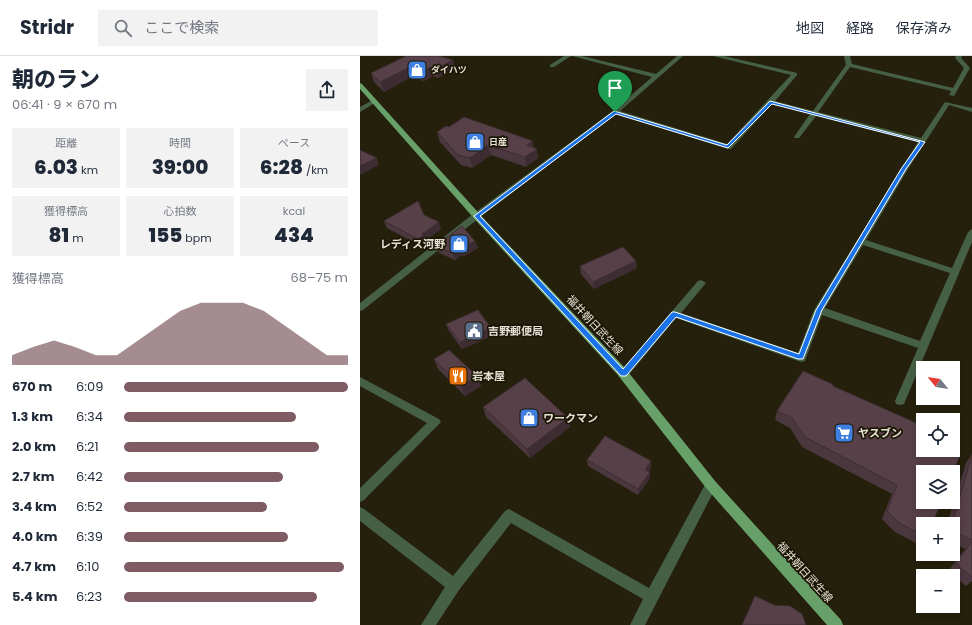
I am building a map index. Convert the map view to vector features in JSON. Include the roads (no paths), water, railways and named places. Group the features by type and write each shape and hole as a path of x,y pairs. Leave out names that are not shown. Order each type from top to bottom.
{"main road":[{"name":"福井朝日武生線","path":"360,85 476,216 623,374 711,485 836,625"}],"street":[{"path":"552,66 568,56"},
{"path":"575,56 657,76"},
{"path":"360,308 476,216 615,112 680,56"},
{"path":"615,112 728,147 772,102 795,74 716,56"},
{"path":"797,137 816,114 849,65 847,56"},
{"path":"675,314 801,358 819,310 904,169 923,142 954,90 969,69 958,58 959,56"},
{"path":"849,65 954,90"},
{"path":"360,110 375,101"},
{"path":"772,102 923,142"},
{"path":"947,103 972,110"},
{"path":"900,401 972,232"},
{"path":"861,240 955,272"},
{"path":"623,374 701,283"},
{"path":"819,310 924,346"},
{"path":"360,381 434,422 360,496"},
{"path":"637,625 711,485"},
{"path":"360,512 454,585"},
{"path":"428,625 454,585 509,515 652,597"}],"place":[{"name":"ダイハツ","path":"417,70"},
{"name":"日産","path":"475,142"},
{"name":"レディス河野","path":"459,244"},
{"name":"吉野郵便局","path":"474,331"},
{"name":"岩本屋","path":"458,376"},
{"name":"ワークマン","path":"529,418"},
{"name":"ヤスブン","path":"844,433"}]}
